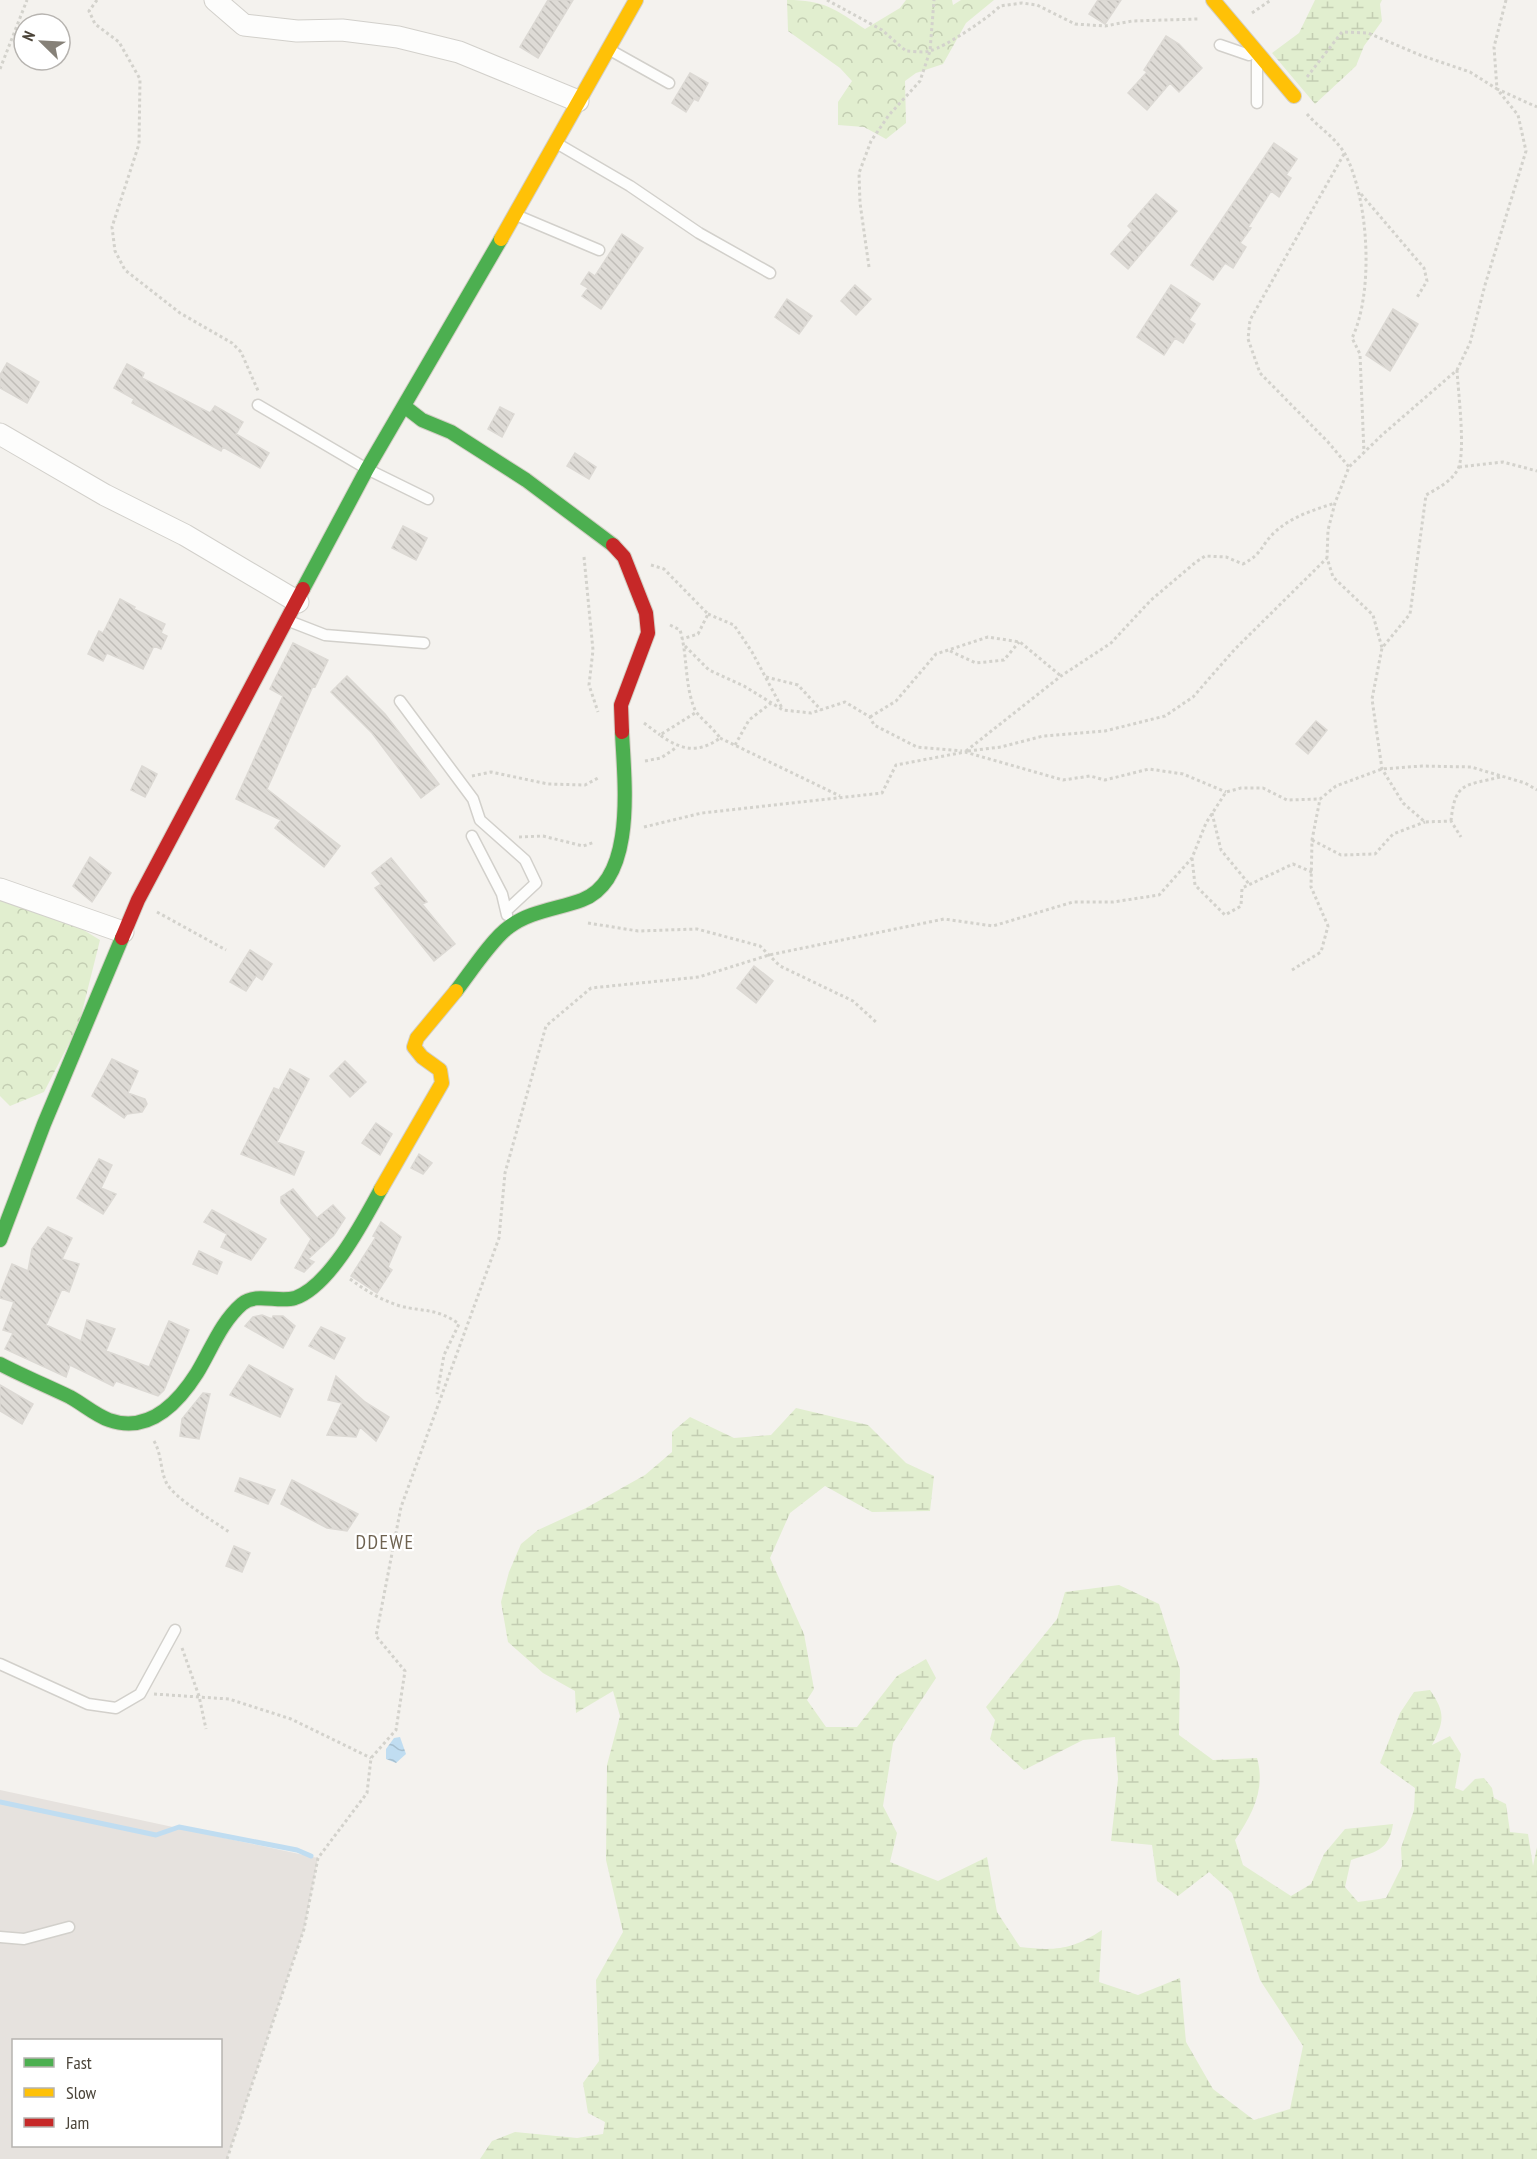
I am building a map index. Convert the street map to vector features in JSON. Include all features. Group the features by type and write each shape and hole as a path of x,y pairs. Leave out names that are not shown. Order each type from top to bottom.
{"street":[{"path":"215,0 244,26 297,31 342,30 398,37 459,52 578,101"},
{"path":"0,1240 44,1124 138,900 367,470 636,0"},
{"path":"1213,0 1293,96"},
{"path":"0,1364 82,1404 110,1421 142,1422 161,1415 188,1388 216,1338 243,1303 254,1297 290,1301 307,1292 330,1268 393,1170 410,1135 442,1083 443,1073 439,1067 417,1055 414,1047 417,1038 508,927 530,915 584,899 604,886 613,873 623,833 624,765 621,705 648,633 646,613 624,557 612,543 584,520 526,480 499,465 451,432 422,420 404,406"},
{"path":"0,434 105,495 185,535 293,611"},
{"path":"0,889 123,932"}],"lane":[{"path":"1220,45 1260,59 1257,103"},
{"path":"607,48 669,84"},
{"path":"555,142 630,186 699,233 770,273"},
{"path":"515,215 599,250"},
{"path":"258,405 367,470 428,499"},
{"path":"293,611 325,635 424,643"},
{"path":"400,701 473,799 480,820 525,860 536,883 507,910"},
{"path":"472,836 502,894 507,910 508,927"},
{"path":"0,1664 88,1704 116,1708 140,1694 175,1630"},
{"path":"0,1937 24,1939 69,1927"}],"path":[{"path":"0,69 27,0"},
{"path":"97,0 89,11 95,24 119,42 140,79 140,144 112,227 115,251 125,270 180,313 232,343 241,352 254,385 271,412"},
{"path":"827,0 882,30 906,51 930,51 990,18 1000,6 1022,3 1036,5 1075,24 1105,26 1132,21 1227,17"},
{"path":"869,267 860,203 859,173 871,141 889,115 920,81 930,51 934,0"},
{"path":"1425,822 1402,804 1382,770 1372,699 1382,648 1373,615 1333,577 1327,558 1328,530 1335,503 1350,467 1456,370 1470,343 1485,285 1526,151 1518,115 1497,89 1494,47 1506,0"},
{"path":"1364,453 1360,354 1352,338 1362,319 1367,280 1360,193 1344,153 1293,96 1342,32 1368,33 1420,55 1470,72 1497,89 1537,107"},
{"path":"1344,153 1250,320 1248,339 1260,373 1350,467"},
{"path":"1360,193 1424,268 1427,281 1416,299"},
{"path":"1382,648 1410,614 1426,495 1448,482 1459,467 1461,432 1456,370"},
{"path":"1459,467 1503,462 1537,471"},
{"path":"965,752 1061,676 1111,642 1151,600 1196,562 1205,556 1226,557 1243,564 1258,556 1275,532 1293,520 1335,503"},
{"path":"584,557 593,650 589,685 593,705 599,715"},
{"path":"624,557 664,569 696,598 708,614 734,625 783,710"},
{"path":"500,838 543,836 583,846 623,833 702,813 882,793 896,765 1001,747 1043,736 1106,731 1165,716 1193,697 1235,649 1327,558"},
{"path":"646,613 680,630 685,646 686,677 696,713 711,724 720,738 841,796"},
{"path":"682,639 698,634 708,614"},
{"path":"870,717 896,701 936,654 988,637 1020,642 1061,676"},
{"path":"948,650 976,663 1004,660 1020,642"},
{"path":"685,646 709,670 783,710 811,713 845,702 870,717 874,725 917,747 965,752 1063,780 1090,776 1105,780 1149,769 1183,774 1227,792 1241,788 1263,788 1287,800 1320,798 1336,786 1382,770 1422,766 1472,767 1537,790"},
{"path":"764,677 798,685 821,710"},
{"path":"735,745 749,720 771,703"},
{"path":"696,713 660,735 677,747 707,748 720,738"},
{"path":"459,780 491,771 548,784 585,785 624,765 661,758 677,747"},
{"path":"1461,837 1451,821 1453,798 1463,787 1502,777"},
{"path":"227,2159 304,1929 318,1858 367,1793 370,1758 396,1730 405,1671 376,1636 402,1507 499,1238 505,1173 546,1026 591,988 699,977 769,955 944,919 993,926 1073,902 1113,902 1159,895 1192,858 1212,813 1227,792"},
{"path":"1292,970 1321,952 1328,926 1311,888 1312,840 1320,798"},
{"path":"1212,813 1221,850 1249,884"},
{"path":"1312,840 1341,855 1375,854 1393,834 1425,822 1451,821"},
{"path":"1192,858 1195,885 1225,915 1241,906 1242,888 1249,884 1293,864 1312,872"},
{"path":"138,900 226,950"},
{"path":"584,923 638,931 697,929 760,946 780,966 853,1001 876,1022"},
{"path":"330,1268 385,1300 403,1306 433,1310 459,1324 444,1355 437,1394"},
{"path":"142,1422 158,1447 166,1482 180,1499 229,1533"},
{"path":"175,1630 199,1696 206,1729"},
{"path":"140,1694 230,1699 291,1719 370,1758"}],"shaded area":[{"path":"0,1790 318,1858 304,1929 227,2159 0,2159"}],"green space":[{"path":"787,0 800,0 829,7 865,29 900,8 906,0 952,0 953,5 961,0 994,0 966,23 943,64 916,73 905,81 906,123 886,139 864,127 838,125 838,102 852,81 840,68 788,31"},
{"path":"1315,0 1382,0 1380,4 1382,21 1364,46 1356,66 1315,104 1272,53 1299,33"},
{"path":"0,895 64,918 100,940 79,1024 44,1092 10,1106 0,1096"},
{"path":"796,1408 868,1425 906,1463 934,1476 930,1511 872,1512 825,1486 790,1513 770,1558 804,1634 814,1689 807,1700 826,1727 857,1727 897,1676 926,1659 936,1678 893,1743 883,1806 897,1833 890,1862 938,1881 987,1857 997,1912 1020,1947 1063,1948 1081,1942 1102,1930 1099,1982 1138,1995 1180,1978 1186,2042 1213,2089 1254,2120 1290,2109 1303,2046 1260,1980 1232,1893 1209,1872 1178,1896 1157,1881 1152,1845 1111,1841 1118,1779 1115,1737 1083,1740 1024,1770 990,1739 995,1720 986,1707 1057,1619 1065,1592 1119,1585 1159,1604 1180,1669 1179,1735 1213,1760 1257,1758 1260,1780 1256,1801 1235,1840 1243,1865 1291,1896 1311,1884 1324,1854 1345,1829 1393,1824 1388,1840 1380,1849 1351,1860 1345,1887 1358,1902 1386,1898 1402,1866 1401,1848 1414,1810 1415,1788 1380,1763 1400,1713 1414,1692 1430,1690 1439,1705 1442,1718 1432,1745 1450,1736 1461,1754 1455,1788 1463,1791 1475,1779 1484,1778 1492,1788 1494,1798 1506,1804 1510,1832 1528,1834 1533,1866 1537,1847 1537,2159 480,2159 492,2141 515,2132 577,2138 603,2134 605,2122 588,2113 583,2083 599,2061 596,1980 623,1932 606,1860 607,1765 620,1716 613,1691 576,1713 575,1691 543,1673 508,1642 501,1602 509,1572 521,1544 538,1530 586,1508 645,1475 672,1452 672,1432 690,1417 734,1438 771,1435"}],"water":[{"path":"400,1737 406,1754 396,1763 386,1759 386,1749 394,1738"}],"building":[{"path":"548,0 573,0 538,58 520,47"},
{"path":"1098,0 1121,0 1105,24 1089,14"},
{"path":"1166,36 1179,44 1202,68 1179,92 1170,83 1147,110 1128,93 1147,72 1144,70"},
{"path":"690,73 708,83 698,101 694,99 686,112 672,103"},
{"path":"1274,143 1297,159 1286,175 1291,178 1279,197 1271,191 1240,243 1246,247 1233,268 1225,263 1213,280 1191,265"},
{"path":"1156,194 1177,211 1128,269 1111,254 1132,230 1128,226"},
{"path":"622,234 643,248 601,309 582,296 588,288 581,284 589,272 595,276"},
{"path":"855,285 871,299 856,315 841,301"},
{"path":"1171,285 1200,304 1189,320 1195,324 1183,343 1175,338 1164,355 1137,337"},
{"path":"787,299 812,316 799,334 775,317"},
{"path":"1393,309 1418,324 1390,371 1366,355"},
{"path":"7,363 39,382 27,403 0,388 0,375"},
{"path":"127,364 144,373 142,378 210,413 215,406 243,422 236,434 269,453 260,468 223,447 221,451 132,403 134,399 114,388"},
{"path":"500,407 514,414 502,437 488,429"},
{"path":"575,453 596,467 589,479 567,466"},
{"path":"403,526 427,538 416,560 392,548"},
{"path":"120,599 135,607 134,609 165,624 161,633 167,636 161,649 154,646 143,669 107,653 103,661 88,654 99,631 103,633"},
{"path":"293,643 328,660 315,687 313,686 267,789 340,846 324,867 275,828 281,820 236,799 283,696 270,689"},
{"path":"347,676 385,714 439,784 421,798 372,733 331,692"},
{"path":"1316,721 1327,730 1308,754 1296,744"},
{"path":"142,766 157,774 145,797 131,790"},
{"path":"90,857 111,873 92,902 73,886"},
{"path":"391,858 427,902 422,904 455,944 434,961 375,888 381,884 372,873"},
{"path":"250,950 272,964 262,980 256,976 246,991 230,982"},
{"path":"754,966 773,981 756,1003 737,988"},
{"path":"112,1059 138,1071 128,1093 145,1099 147,1104 142,1112 127,1114 124,1118 92,1096"},
{"path":"345,1061 366,1082 350,1097 330,1076"},
{"path":"290,1069 309,1079 277,1142 304,1152 294,1175 241,1154 274,1088 279,1090"},
{"path":"376,1123 392,1134 380,1155 362,1143"},
{"path":"419,1154 432,1163 423,1174 411,1168"},
{"path":"99,1159 112,1165 101,1188 116,1194 103,1214 77,1198"},
{"path":"293,1189 317,1218 333,1205 345,1218 334,1235 308,1259 314,1262 304,1272 295,1268 311,1239 281,1203 281,1197"},
{"path":"212,1210 266,1239 251,1260 221,1247 227,1234 204,1222"},
{"path":"381,1222 401,1237 388,1267 392,1270 377,1293 351,1276 376,1237 373,1236"},
{"path":"48,1227 72,1238 62,1259 79,1264 69,1292 62,1289 46,1325 81,1341 87,1320 115,1329 106,1351 149,1367 169,1321 189,1330 164,1390 158,1396 116,1381 113,1386 70,1365 66,1377 5,1349 13,1333 3,1330 14,1302 0,1298 0,1294 12,1264 28,1271 32,1249"},
{"path":"199,1251 222,1262 217,1274 193,1264"},
{"path":"262,1315 272,1319 273,1316 283,1316 295,1326 283,1348 245,1326 253,1317"},
{"path":"321,1327 345,1338 334,1359 309,1346"},
{"path":"249,1365 293,1389 280,1417 230,1395"},
{"path":"336,1376 365,1402 389,1417 376,1441 360,1427 356,1437 327,1435 342,1403 328,1400"},
{"path":"0,1385 33,1404 22,1424 0,1411"},
{"path":"203,1393 210,1394 199,1439 180,1436 182,1419"},
{"path":"240,1478 275,1490 268,1504 235,1491"},
{"path":"292,1480 358,1514 347,1531 327,1528 281,1504"},
{"path":"234,1546 250,1553 242,1572 226,1566"}],"waterway":[{"path":"0,1802 156,1835 179,1827 297,1850 311,1856"}],"traffic: fast":[{"path":"303,589 367,469 501,239"},
{"path":"404,406 422,420 451,432 526,480 613,545"},
{"path":"456,991 502,932 526,917 582,900 600,889 612,872 619,850 625,800 622,732"},
{"path":"0,1240 44,1124 122,938"},
{"path":"0,1364 70,1397 109,1420 137,1423 149,1419 161,1413 181,1395 197,1373 222,1328 242,1304 260,1298 295,1298 321,1280 345,1251 381,1189"}],"traffic: slow":[{"path":"501,239 636,0"},
{"path":"1213,0 1294,96"},
{"path":"381,1189 442,1083 440,1070 422,1057 414,1047 417,1038 456,991"}],"traffic: jam":[{"path":"613,545 624,557 646,613 648,633 621,705 622,732"},
{"path":"122,938 138,900 303,589"}],"district":[{"name":"DDEWE","path":"385,1542"}]}
